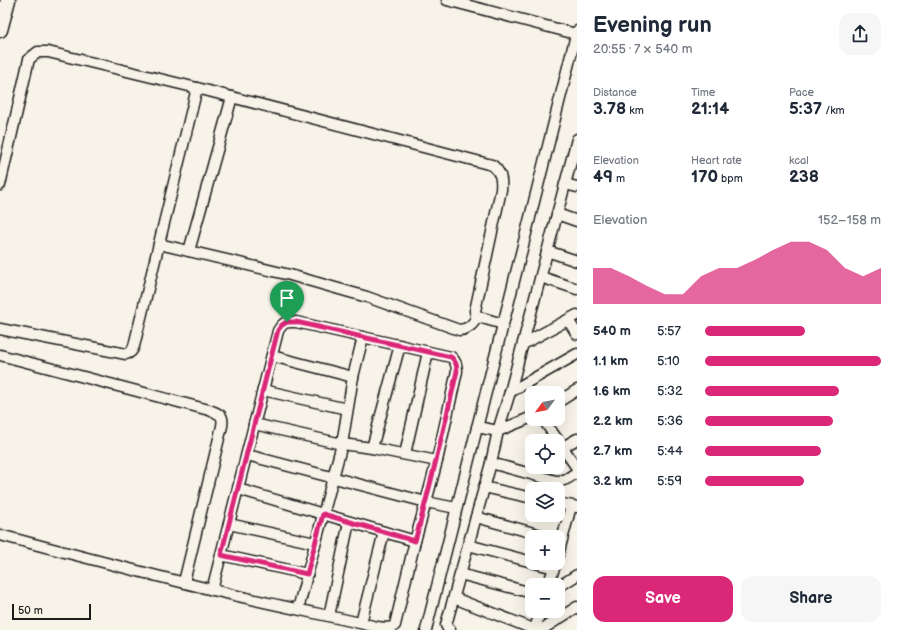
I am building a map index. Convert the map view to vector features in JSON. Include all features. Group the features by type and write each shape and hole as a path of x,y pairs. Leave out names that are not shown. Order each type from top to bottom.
{"street":[{"path":"0,30 8,0"},
{"path":"426,630 577,33 447,0"},
{"path":"0,185 29,58 38,52 48,52 197,88 492,165 499,173 502,180 501,190 474,311 478,316 503,324"},
{"path":"0,329 126,354 129,354 132,351 197,88"},
{"path":"189,251 232,97"},
{"path":"450,630 446,625 491,463 498,431 510,392 565,184 575,156 577,139"},
{"path":"565,184 577,187"},
{"path":"557,214 577,221"},
{"path":"159,244 290,274 367,298 459,330 471,326 478,316"},
{"path":"547,251 577,261"},
{"path":"540,278 577,289"},
{"path":"523,344 573,318 577,334"},
{"path":"0,535 212,590 360,623 386,628 393,627 395,625 436,460 457,367 455,360 451,357 296,322 287,322 282,325 278,330 212,590"},
{"path":"298,609 342,444 353,377 363,337"},
{"path":"372,448 400,345"},
{"path":"405,454 428,352"},
{"path":"510,392 577,354"},
{"path":"0,355 209,410 219,414 222,417 222,426 184,582"},
{"path":"272,356 353,377"},
{"path":"263,390 347,409"},
{"path":"565,398 577,390"},
{"path":"477,426 498,431 525,420"},
{"path":"254,424 342,444 436,460"},
{"path":"565,446 577,439"},
{"path":"565,450 577,468"},
{"path":"247,455 426,502 456,508"},
{"path":"491,463 556,482 565,480 577,472"},
{"path":"484,487 525,496"},
{"path":"238,489 415,541"},
{"path":"564,530 574,507"},
{"path":"476,517 525,531"},
{"path":"329,616 350,522"},
{"path":"229,524 315,543"},
{"path":"360,623 384,532"},
{"path":"468,545 525,560"},
{"path":"221,555 307,574"},
{"path":"460,574 525,591"},
{"path":"565,583 577,575"},
{"path":"454,598 536,630 539,618"},
{"path":"541,630 577,607"}],"route":[{"path":"287,322 296,322 363,337 451,357 455,360 457,364 457,371 426,502 415,541 323,514 307,574 221,555 278,330 284,323 287,322"}]}
